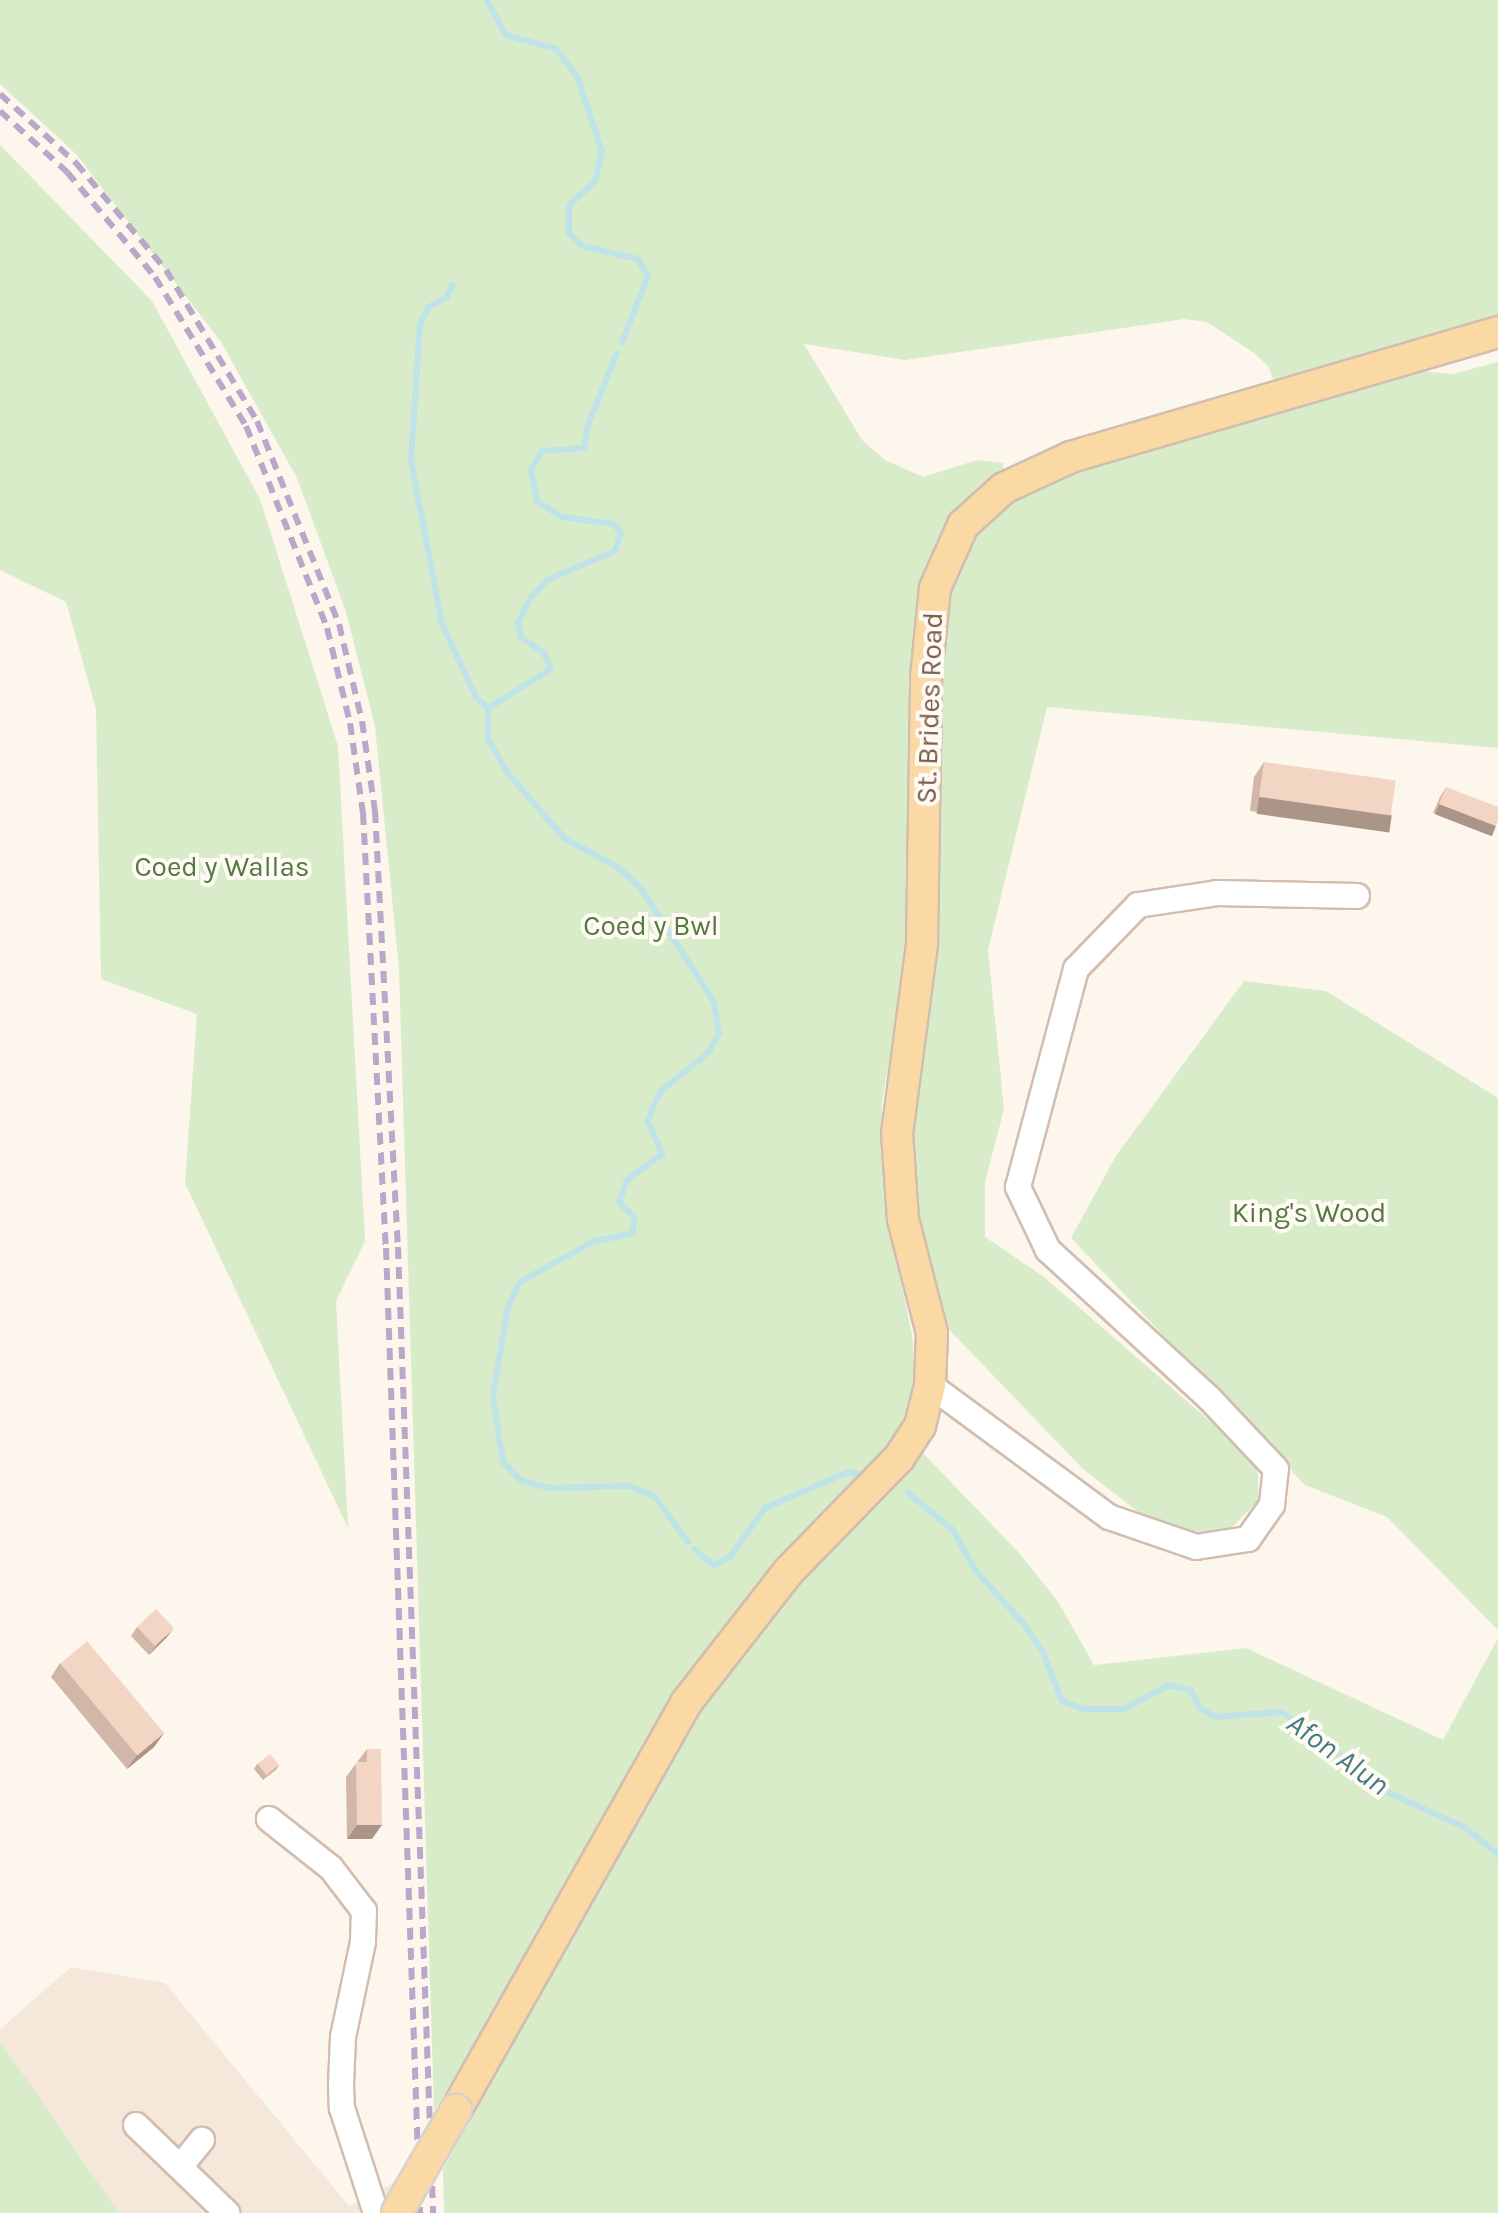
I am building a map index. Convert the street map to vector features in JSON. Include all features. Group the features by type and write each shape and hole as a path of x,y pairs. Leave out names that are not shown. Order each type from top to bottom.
{"main road":[{"name":"St. Brides Road","path":"390,2213 456,2110 686,1703 788,1572 899,1458 920,1426 930,1385 932,1333 903,1219 897,1134 922,943 926,678 935,588 963,525 1004,488 1071,457 1498,332"}],"street":[{"path":"930,1385 1109,1517 1196,1547 1248,1539 1272,1505 1276,1469 1209,1398 1048,1250 1018,1187 1076,969 1138,905 1217,893 1357,896"},
{"path":"269,1819 331,1868 364,1911 363,1942 343,2037 341,2097 390,2213"},
{"path":"136,2125 227,2213"},
{"path":"180,2167 202,2140"}],"shaded area":[{"path":"71,1967 165,1983 349,2206 400,2179 405,2213 119,2213 0,2042 0,2029"}],"green space":[{"name":"Coed y Bwl","path":"0,0 1498,0 1498,323 1276,386 1268,366 1254,353 1207,322 1184,319 905,360 804,344 862,440 885,460 923,477 977,460 1003,463 1003,471 950,528 902,986 882,1102 884,1200 912,1334 915,1372 907,1416 881,1466 702,1659 434,2111 399,969 375,726 346,612 297,478 221,342 76,154 0,84"},
{"name":"Coed y Wallas","path":"0,145 152,301 260,499 338,746 365,1241 336,1301 348,1528 185,1183 197,1014 101,979 96,709 66,602 0,570"},
{"path":"1498,362 1498,748 1047,707 988,950 1004,1109 985,1182 985,1237 1044,1277 1257,1462 1259,1500 1231,1528 1211,1533 1178,1529 1142,1515 1083,1469 936,1316 905,1150 944,618 957,563 992,515 1022,494 1098,456 1411,370 1453,374"},
{"name":"King's Wood","path":"1244,981 1326,991 1498,1098 1498,1630 1387,1517 1305,1485 1071,1238 1116,1156"},
{"path":"922,1452 1018,1552 1057,1600 1094,1665 1246,1648 1443,1740 1498,1638 1498,2213 444,2213 443,2169 688,1727 775,1608"},
{"path":"0,2041 119,2213 0,2213"}],"building":[{"path":"1264,762 1396,781 1391,815 1259,797"},
{"path":"1446,787 1498,807 1496,826 1439,804"},
{"path":"156,1609 174,1628 155,1646 137,1627"},
{"path":"87,1641 164,1733 137,1755 60,1663"},
{"path":"367,1749 381,1749 382,1825 357,1825 356,1762 367,1762"},
{"path":"270,1754 279,1765 266,1775 258,1764"}],"waterway":[{"name":"Afon Alun","path":"487,0 506,35 556,49 577,76 602,151 595,181 569,205 569,233 582,246 638,259 648,276 622,342"},
{"path":"452,285 447,297 429,307 420,324 411,460 442,624 476,697 488,708"},
{"name":"Afon Alun","path":"617,353 588,425 584,448 542,451 531,470 537,501 562,517 614,524 621,533 615,551 547,580 530,599 518,623 521,637 544,653 551,669 488,708 488,739 507,772 565,839 616,866 640,887 714,1002 719,1033 709,1052 661,1091 653,1107 648,1121 662,1154 627,1180 619,1202 634,1217 633,1233 594,1241 520,1282 508,1307 493,1396 503,1462 522,1481 550,1488 629,1486 654,1496 688,1542"},
{"name":"Afon Alun","path":"694,1549 713,1565 730,1557 765,1508 848,1472 859,1474"},
{"name":"Afon Alun","path":"908,1493 953,1530 975,1570 1024,1624 1043,1652 1062,1701 1083,1709 1124,1709 1169,1685 1191,1691 1200,1708 1215,1717 1281,1712 1319,1734 1367,1783 1464,1827 1498,1854"}],"railway":[{"path":"0,94 76,163 166,270 257,421 339,624 362,721 375,811 398,1247 433,2213"},
{"path":"0,111 67,172 155,277 246,426 327,628 350,723 363,813 386,1248 420,2213"}]}
